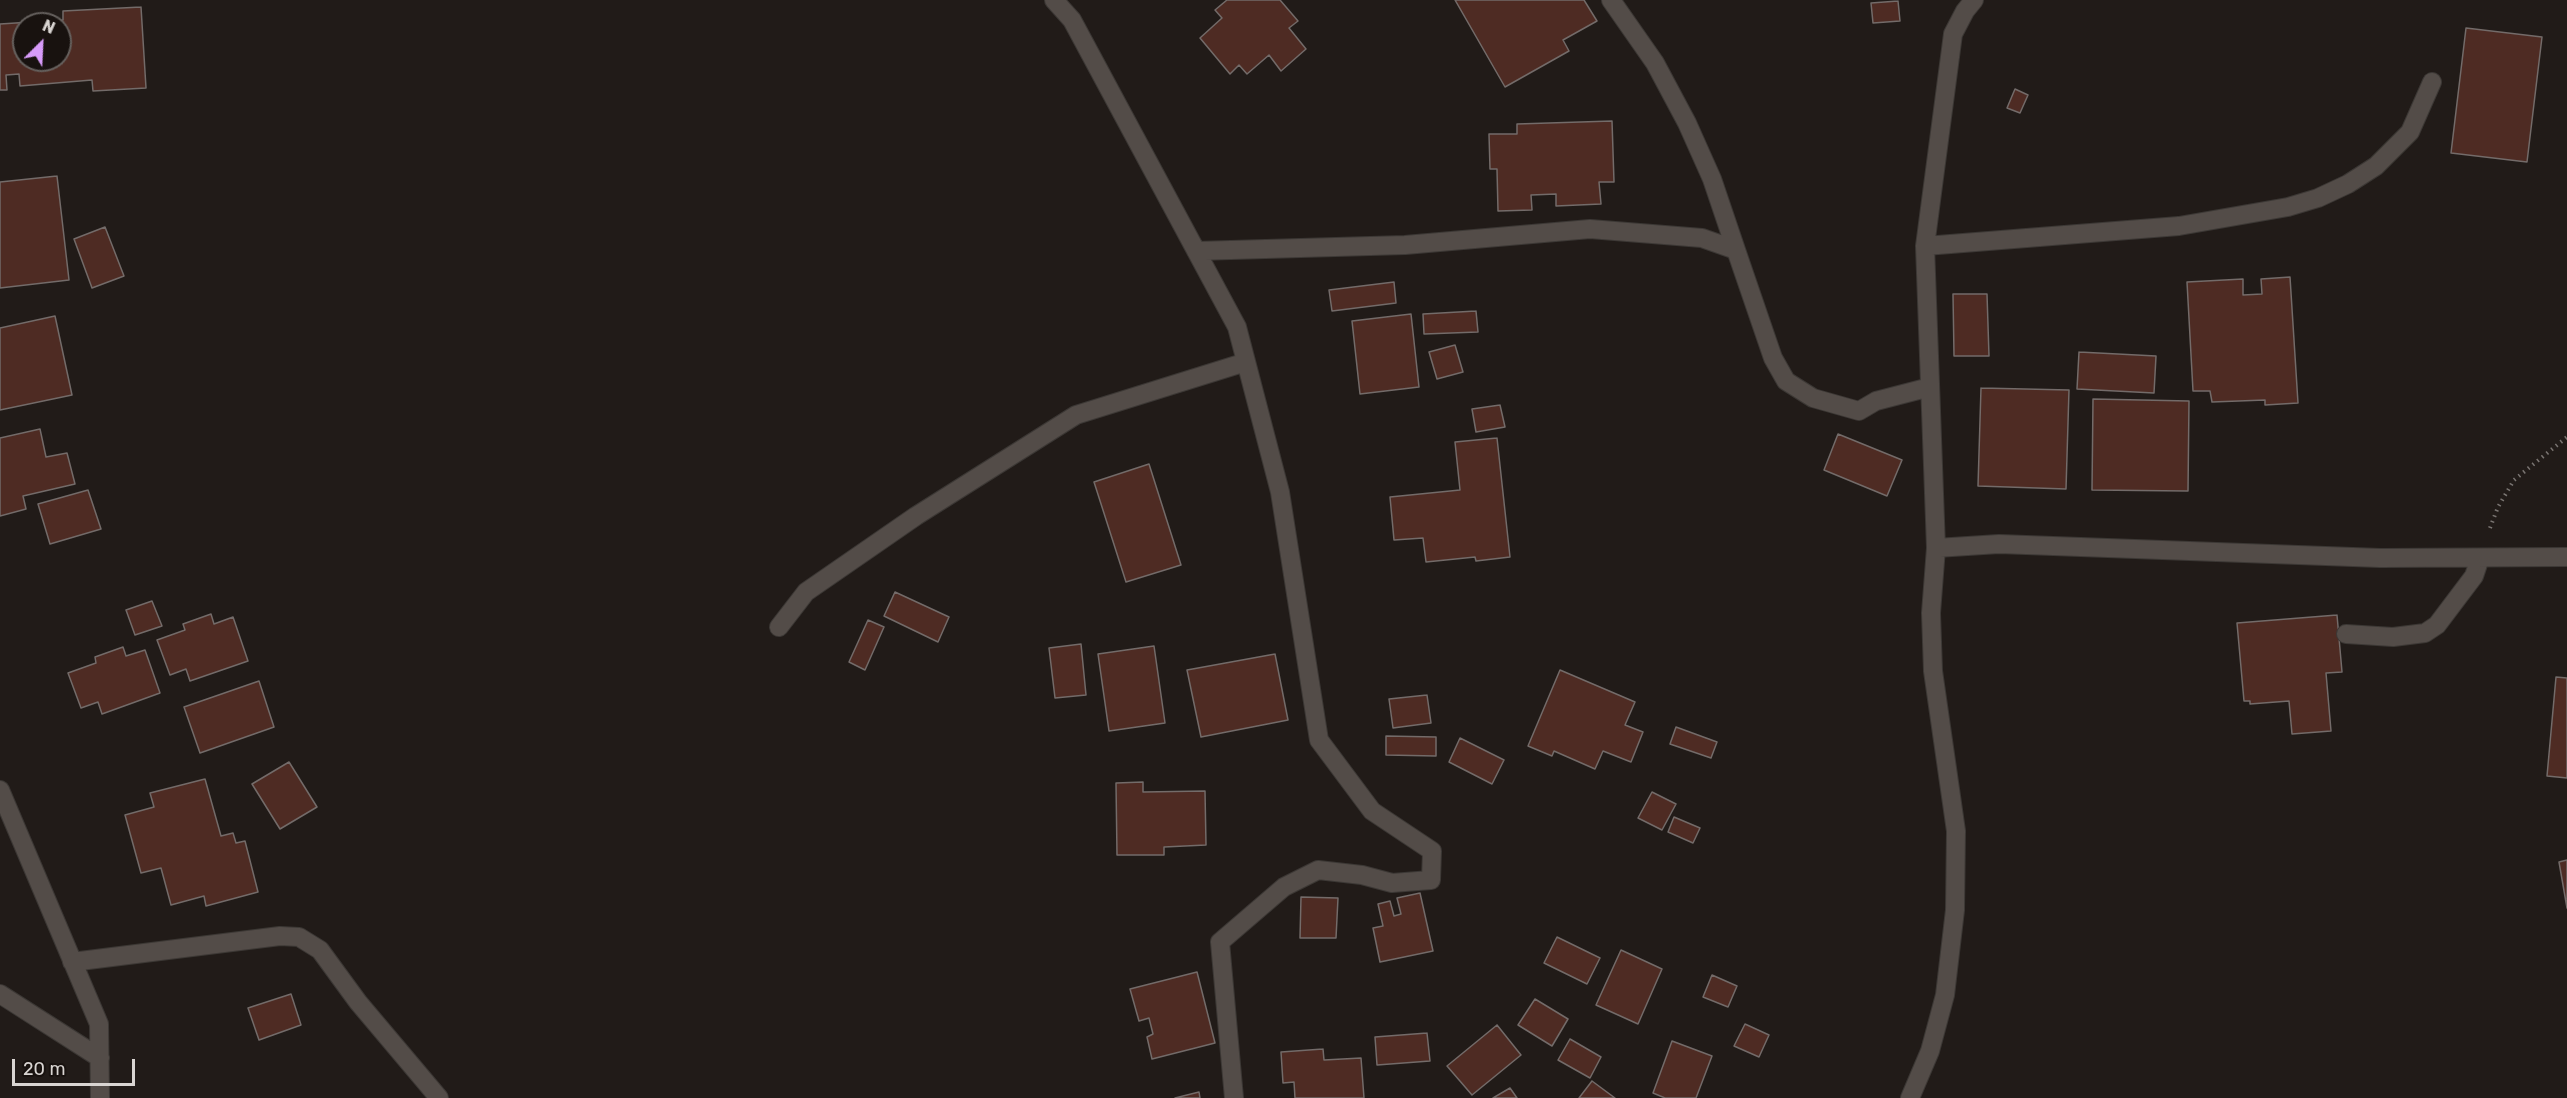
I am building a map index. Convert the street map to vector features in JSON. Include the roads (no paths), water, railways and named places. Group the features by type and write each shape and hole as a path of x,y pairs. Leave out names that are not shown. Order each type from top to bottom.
{"street":[{"path":"1054,0 1072,20 1237,327 1280,492 1320,740 1372,811 1432,851 1431,880 1392,883 1362,875 1318,870 1284,887 1220,942 1234,1098"},
{"path":"1611,0 1655,63 1687,123 1712,179 1773,358 1786,381 1813,398 1859,411 1876,401 1930,387"},
{"path":"1910,1098 1930,1051 1945,995 1955,910 1956,831 1932,671 1931,613 1936,548 1925,246 1953,34 1965,11 1974,0"},
{"path":"1925,246 2179,226 2288,207 2318,198 2348,184 2376,166 2410,132 2432,82"},
{"path":"1196,251 1405,245 1590,229 1702,238 1736,250"},
{"path":"778,627 806,592 915,516 1076,415 1246,362"},
{"path":"1936,548 1999,544 2380,558 2567,557"},
{"path":"2346,634 2393,637 2425,633 2437,625 2474,576 2480,558"},
{"path":"0,789 99,1024 100,1098"},
{"path":"72,962 280,936 299,937 320,950 358,1002 439,1098"},
{"path":"0,994 100,1058"}]}
